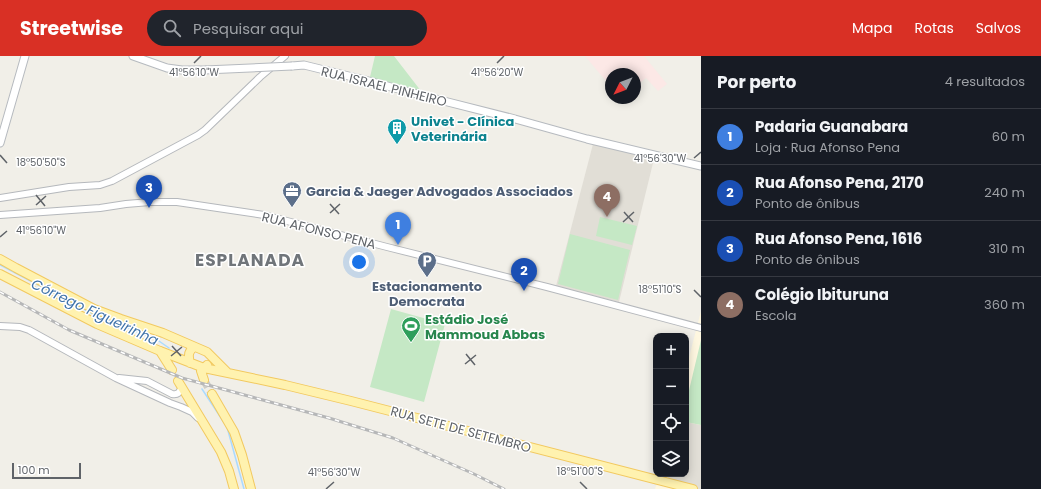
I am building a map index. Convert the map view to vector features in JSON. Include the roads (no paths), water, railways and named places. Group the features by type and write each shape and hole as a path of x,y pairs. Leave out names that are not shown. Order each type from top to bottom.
{"main road":[{"path":"0,143 25,56"},
{"name":"RUA ISRAEL PINHEIRO","path":"133,56 167,68 182,70 304,66 365,80 587,139 701,166"},
{"name":"RUA SETE DE SETEMBRO","path":"0,259 91,314 111,331 204,368 351,401 693,489"},
{"name":"RUA SETE DE SETEMBRO","path":"0,274 91,314 121,319 163,333 207,352 228,373"},
{"path":"190,363 189,354 195,347"},
{"path":"160,351 172,370"},
{"path":"204,380 201,373 209,364 210,360 207,352"},
{"path":"180,384 221,452 234,489"},
{"path":"212,394 234,432 242,455 250,489"}],"street":[{"path":"0,198 69,187 100,185 112,181 205,130 260,77 285,56"},
{"name":"RUA AFONSO PENA","path":"0,215 163,202 177,202 264,215 701,328"},
{"path":"0,326 20,327 29,330 116,378 192,412 203,421"},
{"path":"116,378 134,379 147,382 176,395 179,393 180,384"}],"waterway":[{"name":"Córrego Figueirinha","path":"0,265 97,316 156,339 169,348"},
{"name":"Córrego Figueirinha","path":"202,389 227,427 244,489"}],"tunnel":[{"path":"204,380 212,394"}],"railway":[{"path":"0,292 69,330 182,378 329,418 393,438 504,489"}],"place":[{"name":"Univet - Clínica Veterinária","path":"397,145"},
{"name":"Rua Afonso Pena, 1616","path":"149,208"},
{"name":"Garcia & Jaeger Advogados Associados","path":"292,208"},
{"name":"Colégio Ibituruna","path":"607,217"},
{"name":"Padaria Guanabara","path":"398,245"},
{"name":"Estacionamento Democrata","path":"427,278"},
{"name":"Rua Afonso Pena, 2170","path":"524,291"},
{"name":"Estádio José Mammoud Abbas","path":"411,343"}],"district":[{"name":"ESPLANADA","path":"250,260"}]}
